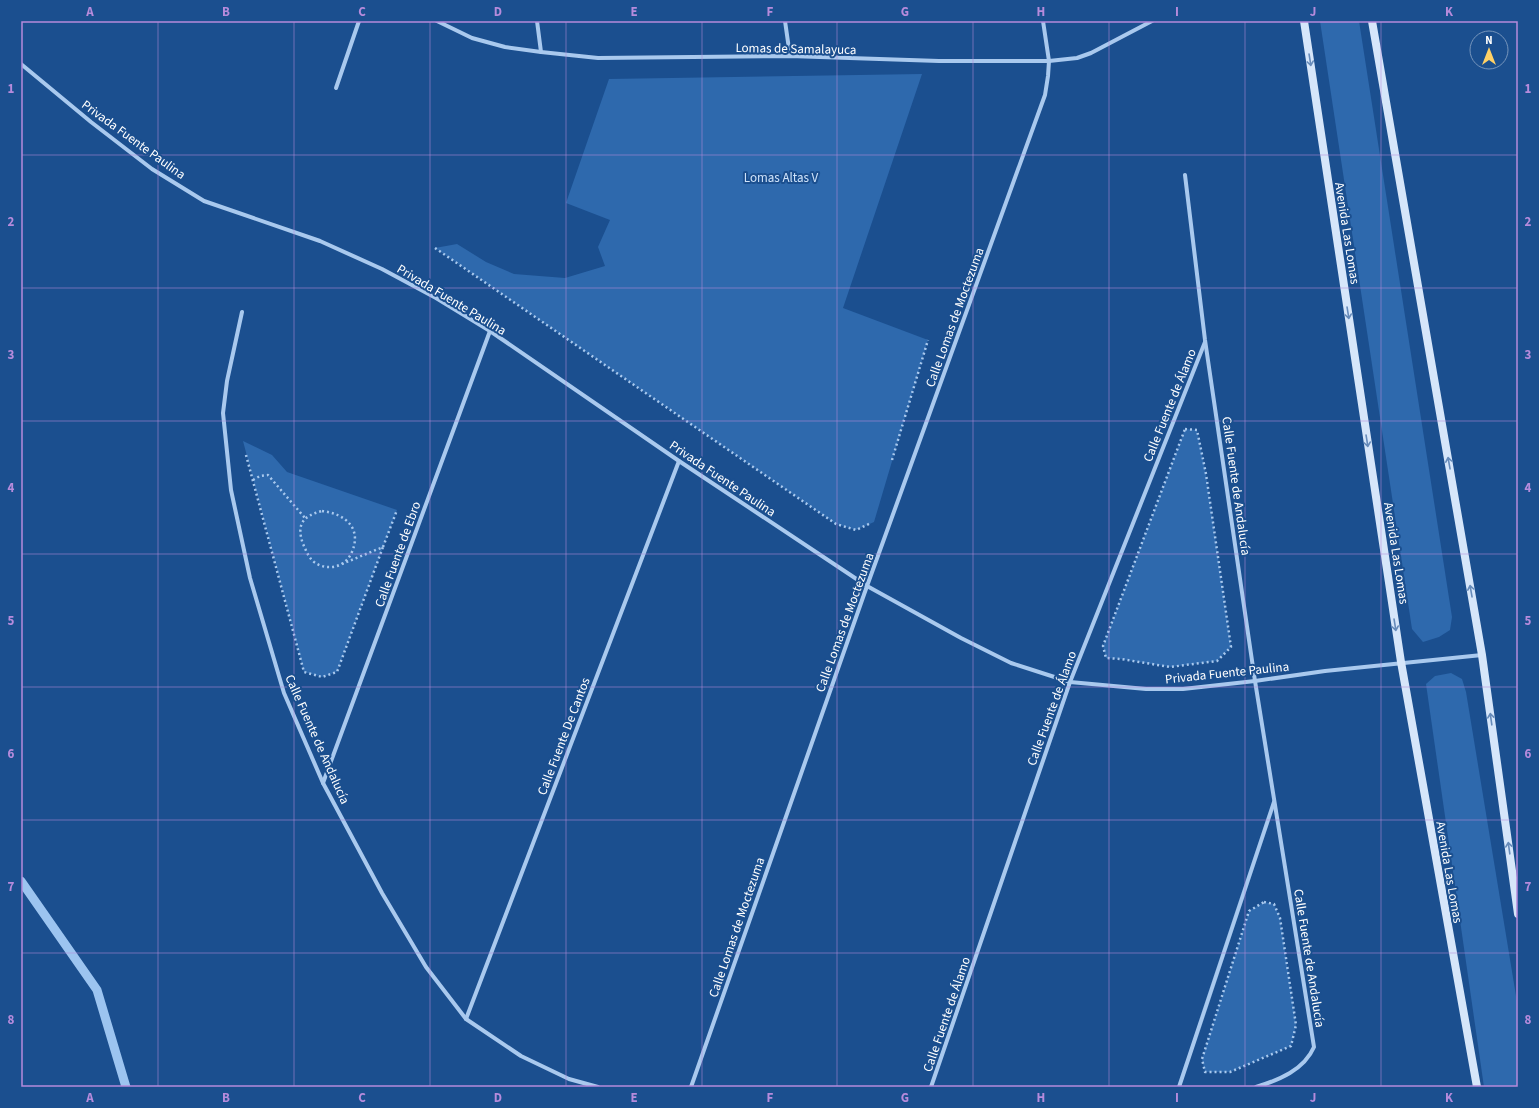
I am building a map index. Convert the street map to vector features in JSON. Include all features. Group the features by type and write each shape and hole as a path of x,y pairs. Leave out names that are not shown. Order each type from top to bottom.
{"main road":[{"name":"Avenida Las Lomas","path":"1304,21 1401,662 1477,1087"},
{"path":"1372,21 1482,655 1518,914"}],"street":[{"path":"336,88 359,21"},
{"name":"Lomas de Samalayuca","path":"437,21 479,40 505,47 598,58 790,56 939,61 1049,61 1077,58 1091,53 1152,21"},
{"path":"537,21 541,52"},
{"path":"785,21 790,56"},
{"name":"Calle Lomas de Moctezuma","path":"690,1087 867,586 1045,95 1049,61 1043,21"},
{"name":"Privada Fuente Paulina","path":"21,64 91,122 152,169 204,201 320,241 382,269 436,298 490,331 679,461 867,586 961,638 1011,663 1070,682 1146,689 1183,689 1401,662 1482,655"},
{"name":"Calle Fuente de Andalucía","path":"1185,175 1205,340 1255,681 1314,1047 1310,1056 1303,1065 1274,1082 1256,1087"},
{"name":"Calle Fuente de Andalucía","path":"242,312 227,381 223,413 231,490 250,578 284,693 323,783 382,893 426,967 466,1019 520,1056 569,1079 598,1087"},
{"name":"Calle Fuente de Ebro","path":"323,783 490,331"},
{"name":"Calle Fuente de Álamo","path":"931,1087 1070,682 1205,340"},
{"name":"Calle Fuente De Cantos","path":"466,1019 679,461"},
{"name":"Calle Fuente de Andalucía","path":"1179,1087 1275,800"}],"path":[{"path":"434,248 836,524 856,530 874,522"},
{"path":"892,461 928,340"},
{"path":"1185,429 1197,430 1206,474 1231,647 1217,662 1170,667 1106,658 1103,646 1185,429"},
{"path":"246,454 304,672 322,677 337,672 397,510"},
{"path":"253,480 260,476 268,475 305,518"},
{"path":"342,564 354,549 355,539 350,523 341,516 332,512 322,511 313,513 305,518 300,525 300,535 307,553 315,562 326,567 336,567 383,547"},
{"path":"1264,902 1274,904 1280,918 1296,1025 1291,1046 1230,1072 1205,1072 1202,1059 1249,911 1264,902"}],"green space":[{"path":"1320,21 1359,21 1452,617 1450,630 1439,637 1423,642 1412,629"},
{"name":"Lomas Altas V","path":"922,74 843,308 928,340 874,522 856,530 836,524 435,248 457,244 486,262 514,274 565,278 605,266 598,247 610,220 566,203 609,79"},
{"path":"1185,429 1197,430 1206,474 1231,647 1217,661 1170,667 1106,658 1103,646"},
{"path":"243,441 272,455 287,472 397,510 337,672 322,677 304,672"},
{"path":"1451,673 1462,679 1466,692 1518,1008 1518,1087 1484,1087 1426,684 1435,676"},
{"path":"1264,902 1274,904 1280,918 1296,1025 1291,1046 1230,1072 1205,1072 1202,1059 1249,911"}],"waterway":[{"path":"21,881 97,990 126,1087"}]}
